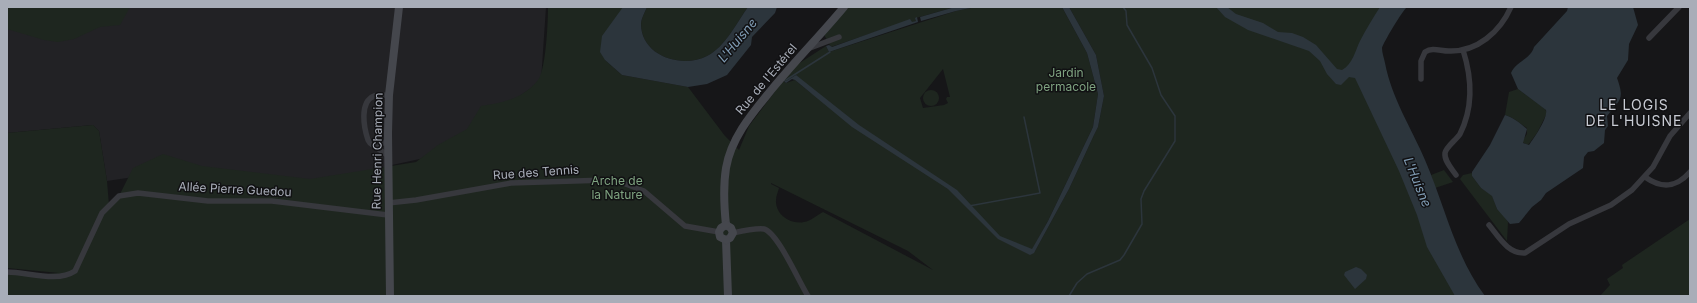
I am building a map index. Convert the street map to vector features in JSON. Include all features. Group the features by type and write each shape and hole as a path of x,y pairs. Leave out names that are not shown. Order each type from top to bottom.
{"street":[{"name":"Rue Henri Champion","path":"390,296 387,156 389,95 399,7"},
{"name":"Rue de l'Estérel","path":"726,225 724,186 726,166 744,123 791,65 844,7"},
{"path":"1421,79 1421,61 1425,52 1428,50 1463,50 1486,40 1497,30 1511,7"},
{"path":"1649,38 1680,7"},
{"path":"807,49 840,37"},
{"path":"1456,175 1445,158 1445,151 1459,134 1469,106 1471,83 1463,50"},
{"path":"387,156 370,143 367,136 365,108 368,101 372,97 389,95"},
{"path":"1489,225 1511,250 1518,253 1525,253 1569,224 1611,205 1632,190 1653,167 1670,136 1690,113"},
{"path":"375,147 388,141"},
{"path":"1645,177 1658,185 1667,186 1680,181 1690,172"},
{"name":"Rue des Tennis","path":"388,203 416,200 511,183 607,180 623,183 644,191 685,226 719,232"},
{"name":"Allée Pierre Guedou","path":"7,272 22,272 48,276 70,275 75,271 102,213 119,196 138,193 208,201 272,201 388,215"},
{"path":"726,240 720,237 719,232 721,228 726,225 731,228 733,233"},
{"path":"733,233 763,229 770,232 781,246 808,296"},
{"path":"726,240 730,238 733,233"},
{"path":"726,240 728,296"}],"shaded area":[{"path":"7,7 546,7 541,81 469,133 429,157 392,165 385,169 310,185 147,175 107,181 99,131 93,125 7,133"}],"green space":[{"path":"7,7 130,7 120,25 100,27 74,39 58,42 44,40 7,29"},
{"path":"548,7 623,7 605,60 622,75 688,87 725,136 739,150 749,126 783,81 786,83 795,80 812,94 796,75 786,81 783,78 795,66 826,46 829,52 956,11 975,7 1062,7 1087,53 1098,94 1093,127 1048,221 1033,248 1035,251 1069,189 1098,127 1104,96 1096,55 1069,7 1395,7 1370,65 1472,296 7,296 7,272 45,274 59,273 7,268 7,133 93,125 99,131 107,181 109,205 119,196 133,168 163,154 202,166 310,179 416,162 438,145 467,129 481,106 512,99 526,91 538,80 541,75 545,56","holes":["943,69 950,97 947,97 946,99 948,103 923,108 920,98","771,183 908,251 933,270 823,212 812,219 799,223 785,218 778,210 776,205 779,188"]},
{"path":"647,7 748,7 725,41 719,47 707,56 697,60 686,61 665,57 655,52 648,44 643,35 641,24"},
{"path":"844,7 955,7 916,18 916,21 911,23 910,20 831,47 823,33"},
{"path":"1518,89 1545,109 1547,113 1537,133 1528,145 1522,142 1527,134 1527,128 1505,115 1509,92"},
{"path":"931,90 937,92 939,98 937,104 931,106 925,104 923,98 925,92"},
{"path":"1444,170 1453,182 1435,188 1431,175"},
{"path":"1472,173 1472,176 1481,188 1492,195 1497,209 1502,213 1508,222 1507,241 1460,179 1463,175"},
{"path":"1690,219 1690,296 1600,296 1610,285 1607,279 1623,268 1622,265"}],"water":[{"name":"L'Huisne","path":"623,7 647,7 641,24 643,35 648,44 655,52 665,57 686,61 697,60 707,56 719,47 725,41 748,7 777,7 775,13 752,37 751,45 727,75 707,84 688,87 622,75 605,60 600,52 602,36"},
{"path":"955,7 975,7 921,21 920,17"},
{"path":"1062,7 1069,7 1096,55 1104,96 1098,127 1069,189 1034,253 1030,255 998,239 948,189 852,127 795,80 792,79 786,83 782,79 783,78 786,81 796,75 859,125 957,190 1000,236 1032,249 1048,221 1093,127 1098,94 1087,53"},
{"name":"L'Huisne","path":"1216,7 1227,7 1236,14 1263,23 1278,32 1292,33 1303,37 1316,45 1337,69 1342,70 1351,61 1362,37 1380,7 1407,7 1393,27 1382,48 1388,76 1397,101 1432,177 1458,248 1475,281 1485,296 1455,296 1427,247 1417,215 1399,171 1355,78 1349,77 1341,85 1336,84 1327,74 1320,61 1309,51 1248,30 1225,17"},
{"path":"1568,7 1633,7 1638,25 1629,44 1628,60 1617,78 1621,91 1620,99 1607,116 1608,126 1605,130 1604,143 1594,151 1588,152 1584,157 1583,168 1546,193 1519,223 1510,224 1497,209 1492,196 1481,188 1472,176 1472,172 1490,145 1505,115 1514,119 1527,129 1523,143 1529,145 1540,128 1545,118 1546,110 1518,89 1511,73 1516,66 1530,54 1534,47 1567,11"},
{"path":"917,17 918,22 829,52 826,46 829,45 832,47 910,19 912,22 916,21 915,18"},
{"path":"1356,267 1361,269 1367,275 1366,279 1355,289 1344,275 1345,272"}],"waterway":[{"path":"1069,296 1077,283 1087,274 1120,260 1124,255 1142,224 1141,199 1144,191 1175,141 1175,116 1161,95 1152,68 1127,25 1126,11 1123,7"},
{"path":"786,80 830,52"},
{"path":"969,206 1040,193 1024,117"}],"district":[{"name":"LE LOGIS DE L'HUISNE","path":"1634,112"}],"park label":[{"name":"Jardin permacole","path":"1066,79"},
{"name":"Arche de la Nature","path":"617,187"}]}
